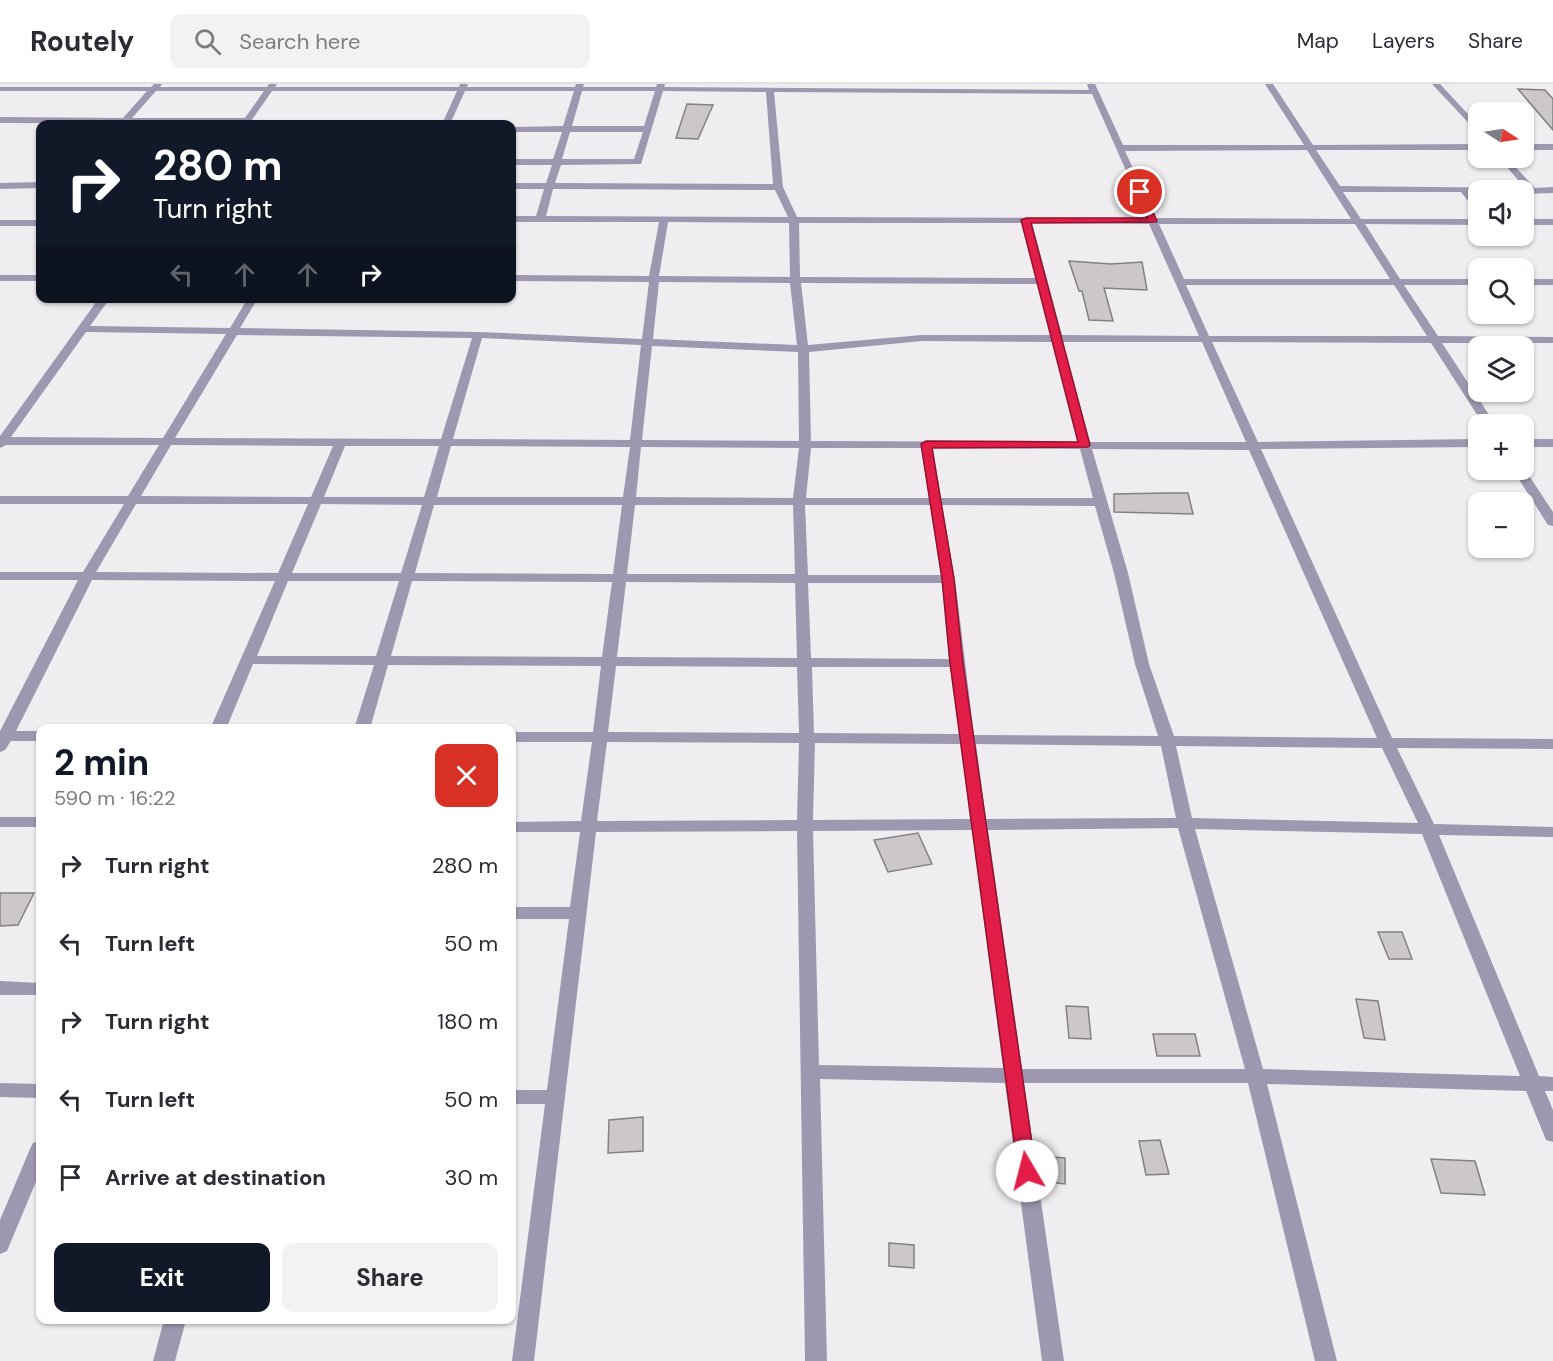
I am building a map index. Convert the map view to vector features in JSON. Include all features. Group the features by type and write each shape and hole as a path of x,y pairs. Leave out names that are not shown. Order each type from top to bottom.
{"street":[{"path":"1269,84 1482,414"},
{"path":"1436,84 1468,119"},
{"path":"126,120 156,86"},
{"path":"0,89 156,86 661,86 770,91 896,88 1093,88 1387,743 1428,828 1553,1134"},
{"path":"248,120 272,86"},
{"path":"516,162 634,164 640,160 661,86"},
{"path":"448,120 462,87"},
{"path":"540,219 579,87"},
{"path":"770,91 778,187 794,220 795,279 803,349 805,444 799,502 807,738 805,825 816,1361"},
{"path":"0,120 36,121"},
{"path":"516,129 647,129"},
{"path":"1120,148 1468,147"},
{"path":"1534,147 1553,147"},
{"path":"0,186 36,185"},
{"path":"516,186 778,187"},
{"path":"1336,189 1468,190"},
{"path":"1464,190 1468,195"},
{"path":"1534,191 1553,190"},
{"path":"516,219 1468,222"},
{"path":"523,1361 629,501 654,278 664,219"},
{"path":"1026,220 1084,445 1121,573 1142,664 1167,739 1185,823 1256,1076 1326,1361"},
{"path":"1534,222 1553,222"},
{"path":"0,223 36,223"},
{"path":"0,278 36,278"},
{"path":"516,278 1040,281"},
{"path":"1180,282 1468,282"},
{"path":"1534,282 1553,282"},
{"path":"1,442 102,303"},
{"path":"2,739 87,576 250,303"},
{"path":"84,329 478,335 647,340 803,349 922,338 1553,340"},
{"path":"363,724 478,335"},
{"path":"1,442 1254,446 1468,443"},
{"path":"220,724 341,442"},
{"path":"1534,443 1553,442"},
{"path":"926,444 948,579 978,825 1053,1361"},
{"path":"1526,480 1553,522"},
{"path":"0,500 1100,502"},
{"path":"0,576 948,579"},
{"path":"247,660 957,663"},
{"path":"2,739 36,736"},
{"path":"516,737 1167,739 1553,744"},
{"path":"0,822 36,822"},
{"path":"516,827 1185,823 1553,832"},
{"path":"516,913 578,913"},
{"path":"0,988 36,989"},
{"path":"811,1072 1014,1076 1256,1076 1553,1084"},
{"path":"0,1090 36,1091"},
{"path":"516,1097 555,1097"},
{"path":"0,1245 36,1159"},
{"path":"164,1361 174,1324"}],"building":[{"path":"1518,89 1545,90 1553,99 1553,130 1534,108 1534,102 1529,102"},
{"path":"687,104 713,105 698,139 676,138"},
{"path":"1069,261 1111,264 1142,262 1147,290 1104,288 1113,321 1089,320 1082,291 1079,291"},
{"path":"1188,493 1193,514 1114,512 1114,494"},
{"path":"918,833 932,864 888,872 874,840"},
{"path":"0,893 34,893 18,925 0,926"},
{"path":"1378,932 1402,932 1412,959 1389,959"},
{"path":"1356,999 1378,1001 1385,1040 1364,1038"},
{"path":"1066,1006 1088,1007 1091,1039 1069,1038"},
{"path":"1153,1034 1195,1034 1200,1056 1157,1056"},
{"path":"643,1117 643,1151 608,1153 609,1120"},
{"path":"1160,1140 1169,1174 1146,1175 1139,1141"},
{"path":"1039,1156 1065,1158 1065,1184 1040,1181"},
{"path":"1431,1159 1475,1161 1485,1195 1441,1193"},
{"path":"889,1243 914,1245 914,1268 889,1266"}],"route":[{"path":"1027,1171 978,825 948,579 926,444 1084,445 1026,220 1153,221 1140,192"}]}
